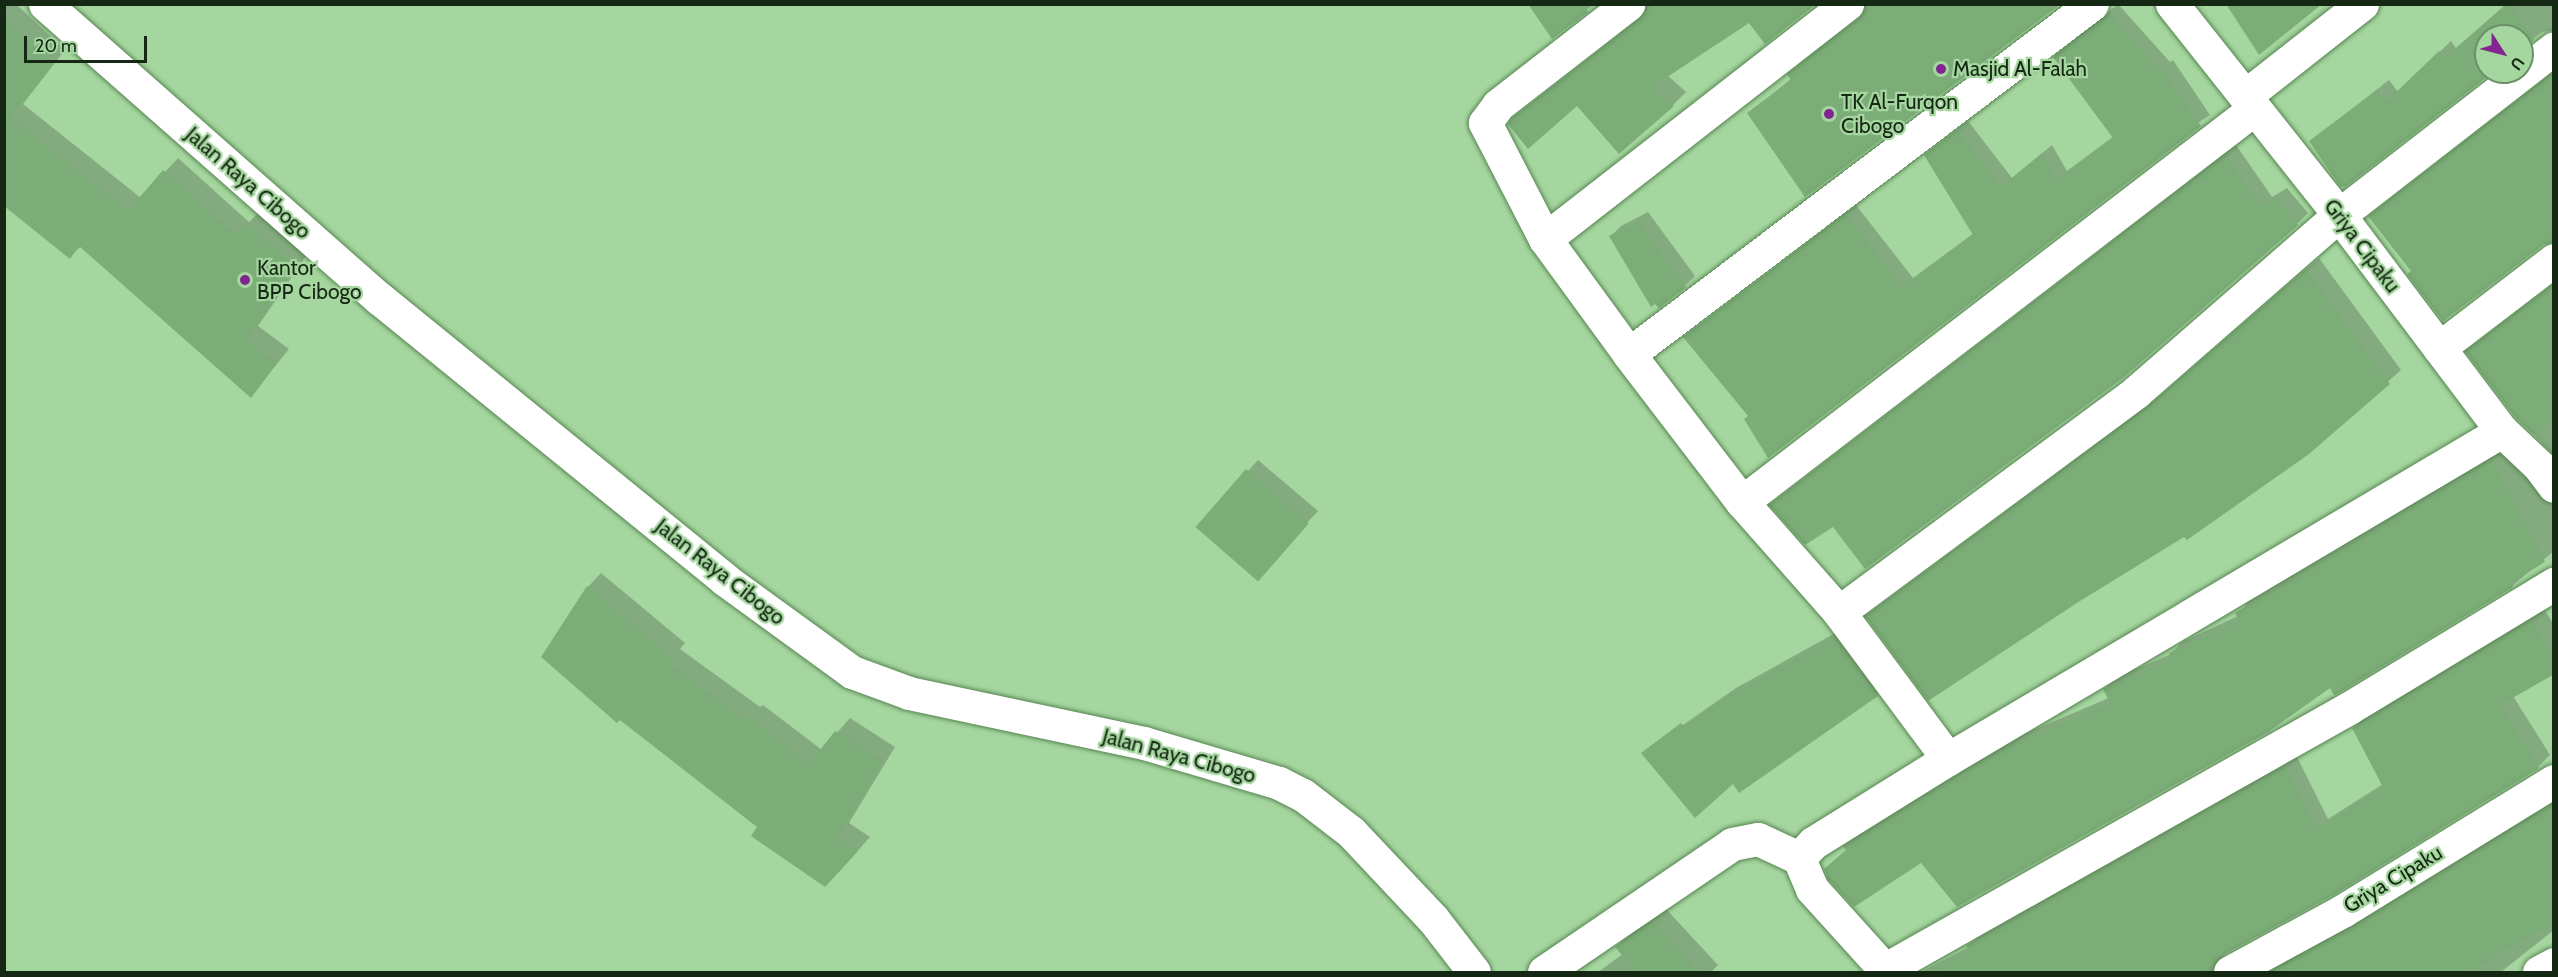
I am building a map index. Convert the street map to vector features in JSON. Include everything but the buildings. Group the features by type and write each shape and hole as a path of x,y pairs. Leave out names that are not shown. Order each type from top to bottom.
{"street":[{"name":"Jalan Raya Cibogo","path":"45,4 380,299 724,579 852,672 909,693 1144,743 1279,783 1302,795 1351,832 1433,919 1474,972"},
{"path":"1628,4 1498,105 1485,123 1545,239 1629,354 1742,501 1839,612 1948,759"},
{"path":"1545,239 1847,4"},
{"path":"1629,354 2092,4"},
{"name":"Griya Cipaku","path":"2172,4 2339,215 2502,431 2549,469"},
{"path":"1742,501 2249,103 2362,4"},
{"path":"1839,612 2136,392 2339,215 2553,48"},
{"path":"2439,348 2553,260"},
{"path":"1799,858 1827,833 1948,759 2502,431"},
{"path":"1544,972 1732,844 1758,839 1799,858 1812,889 1886,971 2329,720 2553,584"},
{"name":"Griya Cipaku","path":"2230,972 2344,910 2553,781"},
{"path":"2539,972 2553,964"}],"place":[{"name":"Masjid Al-Falah","path":"1941,69"},
{"name":"TK Al-Furqon Cibogo","path":"1829,114"},
{"name":"Kantor BPP Cibogo","path":"245,280"}]}
